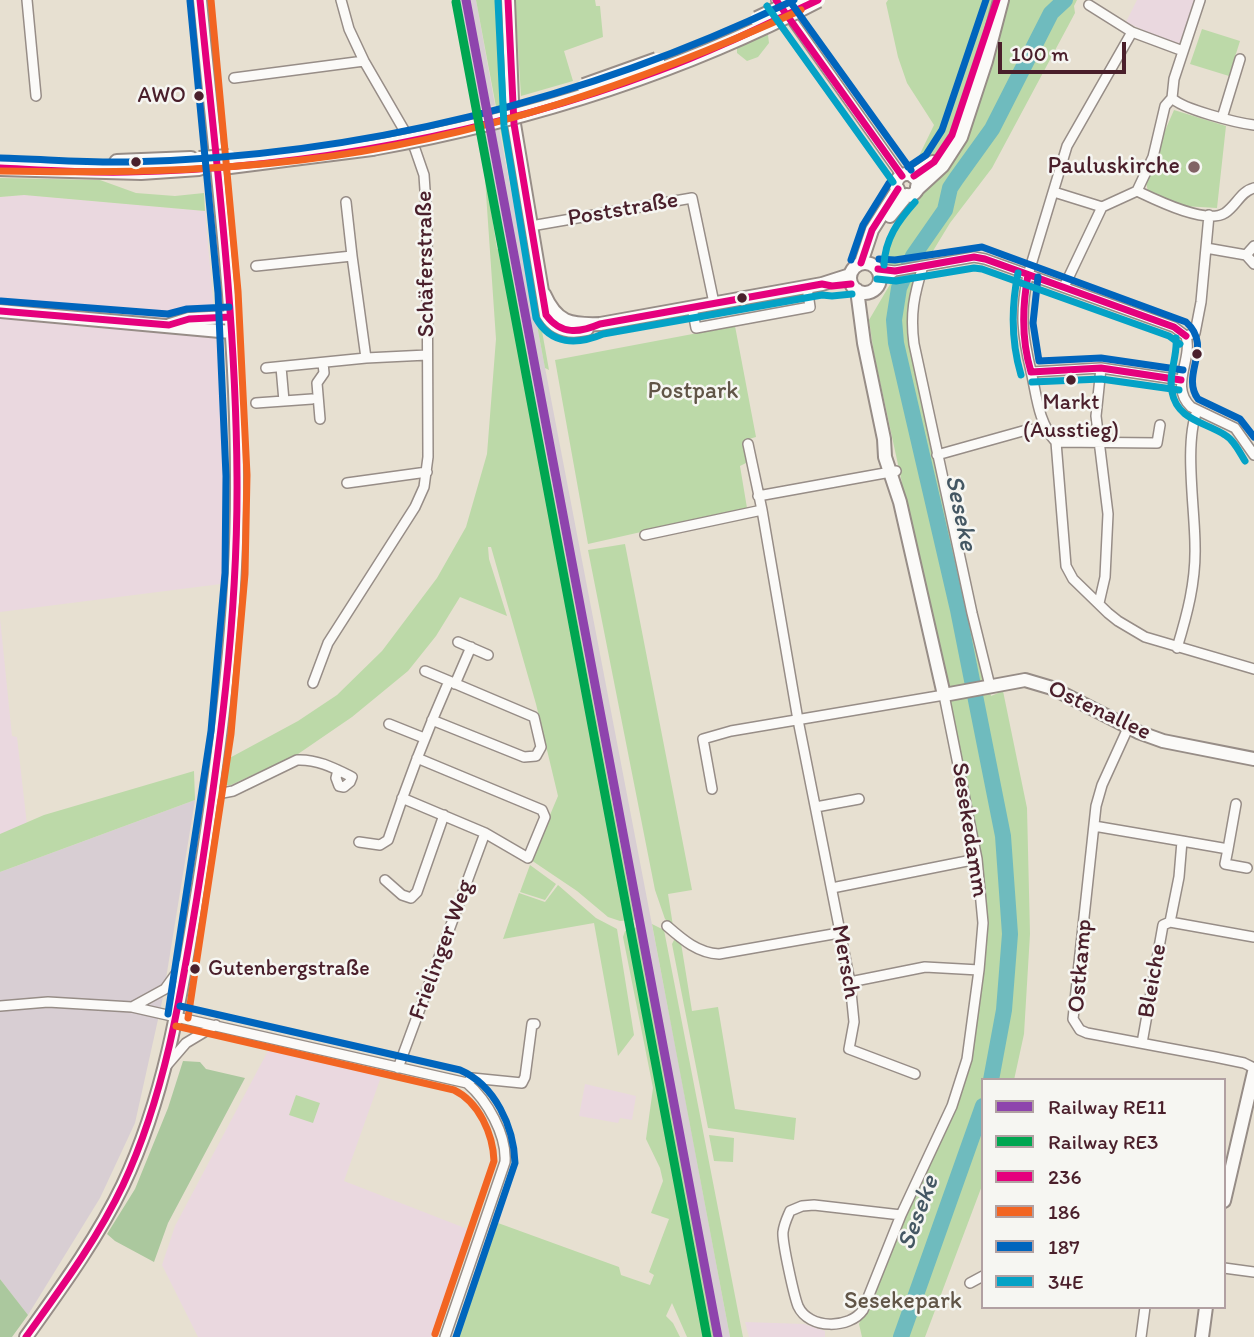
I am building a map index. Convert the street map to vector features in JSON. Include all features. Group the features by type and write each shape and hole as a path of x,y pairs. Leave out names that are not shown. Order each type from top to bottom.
{"main road":[{"path":"372,143 544,99 675,53 797,0"},
{"path":"0,169 141,172 372,143 487,124 620,84 747,34 818,0"},
{"path":"908,185 942,165 960,137 985,61 999,0"},
{"path":"0,160 199,164"}],"street":[{"path":"26,0 36,96"},
{"path":"26,1337 114,1203 148,1125 178,1016 212,795 226,681 235,574 237,476 230,317 200,0"},
{"name":"Schäferstraße","path":"313,683 328,643 411,516 424,487 427,472 424,175 415,149 364,61 349,29 341,0"},
{"path":"508,0 512,101"},
{"path":"1200,0 1171,89 1172,98 1181,105 1237,123 1254,125"},
{"path":"1089,5 1132,32 1183,51"},
{"path":"514,124 546,315 559,328 573,332 600,324 822,284 857,285 873,270 875,246 880,232 908,185 792,20"},
{"path":"1132,32 1067,146 1028,275 1022,325 1041,418 1056,442 1066,566 1073,579 1118,621 1136,632 1177,648 1254,669"},
{"path":"1222,118 1240,59"},
{"path":"234,78 364,61"},
{"path":"1064,287 1102,207 1137,191 1153,158 1165,106 1172,98"},
{"path":"1137,191 1181,211 1216,216 1228,211 1247,190 1254,188"},
{"path":"1054,192 1102,207"},
{"name":"Poststraße","path":"531,226 692,198 714,303"},
{"path":"346,202 366,358"},
{"path":"1209,215 1201,302 1191,334 1180,388 1185,402 1197,411 1235,428 1254,455"},
{"path":"1246,256 1254,246"},
{"path":"1206,248 1246,256 1254,264"},
{"path":"256,266 352,256"},
{"path":"857,285 853,268 895,271 974,257 1191,334"},
{"path":"919,267 911,319 916,355 986,686"},
{"name":"Sesekedamm","path":"857,285 884,439 893,472 901,485 900,502 944,695 977,859 983,923 967,1059 953,1106 901,1215 859,1316 842,1324 823,1323 807,1317 799,1308 783,1235 790,1211 814,1205 901,1215"},
{"path":"692,307 696,328 810,307 807,287"},
{"path":"0,311 231,332"},
{"path":"169,325 188,319 230,317"},
{"name":"Schäferstraße","path":"266,368 427,355"},
{"path":"320,419 317,383 324,373 323,363"},
{"path":"281,367 284,401"},
{"path":"1031,372 1101,368 1181,380"},
{"path":"1100,603 1107,547 1106,485 1096,416 1101,368"},
{"path":"256,403 312,399"},
{"path":"1177,648 1193,590 1195,547 1192,428 1197,411"},
{"path":"1056,442 1157,443 1160,425"},
{"path":"937,455 1030,429"},
{"name":"Mersch","path":"748,444 798,720 850,982 854,1022 849,1049 915,1074"},
{"path":"347,483 427,472"},
{"path":"758,496 893,472"},
{"path":"645,534 762,510"},
{"path":"458,642 488,655"},
{"path":"359,842 380,845 388,840 424,738 471,647"},
{"path":"425,671 534,718 541,742 539,751 531,758 524,757 432,720"},
{"name":"Ostenallee","path":"944,695 1024,680 1039,683 1074,698 1128,728 1163,741 1254,759"},
{"path":"712,789 703,739 944,695"},
{"path":"389,724 424,738"},
{"name":"Ostkamp","path":"1128,728 1102,785 1094,826 1073,1019 1080,1030 1087,1033 1244,1063 1254,1070"},
{"path":"402,798 485,833 528,858 544,813 542,810 417,758"},
{"path":"212,795 233,791 297,760 307,760 338,771"},
{"path":"816,807 859,799"},
{"path":"1236,804 1225,864 1247,868"},
{"name":"Frielinger Weg","path":"386,880 402,895 411,898 417,892 444,815"},
{"path":"1094,826 1228,849"},
{"name":"Frielinger Weg","path":"398,1068 485,833"},
{"name":"Bleiche","path":"1170,922 1179,877 1182,841"},
{"path":"832,888 977,859"},
{"name":"Bleiche","path":"1142,1043 1163,925 1170,922 1254,937"},
{"path":"667,926 693,947 719,954 839,933"},
{"path":"132,1007 165,989 188,956"},
{"path":"850,982 925,967 979,970"},
{"path":"0,1006 48,1002 132,1007 467,1083 487,1109 503,1140 505,1162 445,1337"},
{"path":"467,1083 472,1078 522,1083 532,1024 535,1024"},
{"path":"165,1067 186,1043 216,1025"},
{"path":"1226,1193 1254,1070"},
{"path":"1226,1268 1254,1272"},
{"path":"970,1283 981,1277"},
{"path":"1141,1337 1145,1309"},
{"path":"1202,1337 1206,1309"}],"shaded area":[{"path":"454,0 476,0 495,105 474,111"},
{"path":"1137,0 1198,0 1183,44 1164,40 1126,22"},
{"path":"499,128 730,1337 714,1337 541,429 531,394 528,359 507,248 498,249 479,133"},
{"path":"24,195 205,211 220,380 225,516 221,584 0,612 0,197"},
{"path":"0,618 12,736 17,737 27,825 0,834"},
{"path":"195,800 163,997 135,1123 100,1198 28,1315 0,1279 0,872"},
{"path":"270,1047 382,1074 344,1181 470,1230 431,1337 198,1337 162,1265 175,1226"},
{"path":"585,1084 636,1096 632,1120 620,1118 618,1123 579,1116"},
{"path":"745,1322 804,1324 825,1331 825,1337 749,1337"}],"green space":[{"path":"476,0 495,0 510,153 549,370 545,368"},
{"path":"515,0 595,0 596,6 600,6 603,37 564,51 573,81 521,96"},
{"path":"888,0 997,0 952,135 934,162 914,176 907,165 919,156 934,125 907,83 898,57 886,3"},
{"name":"Sesekepark","path":"1006,0 1077,0 1075,13 992,168 950,223 922,269 911,319 991,696 1003,691 1027,808 1030,934 1024,1034 1014,1078 981,1078 981,1188 925,1337 862,1337 859,1324 966,1072 981,973 980,875 902,501 902,483 869,320 892,281 884,251 897,221 915,198 907,204 911,197 917,194 957,150"},
{"path":"1202,29 1240,41 1229,76 1190,64"},
{"path":"762,31 768,35 769,43 758,57 747,61 737,53 737,45"},
{"path":"1174,110 1226,126 1217,208 1183,206 1148,192 1146,182 1155,166"},
{"path":"484,164 497,249 507,247 528,359 529,383 541,429 635,920 620,921 608,917 577,891 531,860 558,796 536,704 491,547 488,547 489,559 507,616 460,597 436,636 408,671 352,717 298,754 231,785 222,785 224,761 298,721 337,695 382,651 437,578 466,527 487,454 496,339"},
{"path":"0,178 100,180 136,193 175,196 204,193 205,211 24,195 0,197"},
{"name":"Postpark","path":"735,326 756,437 749,439 752,460 740,466 747,508 588,544 555,360"},
{"path":"625,544 692,890 668,894 673,926 665,919 655,890 588,550"},
{"path":"194,771 195,800 0,872 0,834 44,815"},
{"path":"530,865 556,884 545,900 520,892"},
{"path":"558,885 596,918 617,929 634,1035 618,1056 594,923 503,939 519,893 545,902"},
{"path":"652,924 664,930 743,1337 730,1337"},
{"path":"637,927 714,1337 687,1337 672,1303 666,1316 680,1337 455,1337 494,1225 498,1223 619,1267 621,1275 650,1285 654,1275 649,1272 669,1219 651,1213 663,1181 646,1139 653,1088 623,937 625,931"},
{"path":"675,938 681,943 692,1011 718,1007 735,1109 796,1118 794,1140 708,1128 672,944"},
{"path":"183,1061 200,1062 206,1069 245,1078 168,1223 154,1262 107,1234 135,1189 168,1108"},
{"path":"296,1095 320,1103 313,1123 289,1115"},
{"path":"709,1135 734,1138 733,1162 714,1161"},
{"path":"0,1279 28,1315 12,1337 0,1337"}],"waterway":[{"name":"Seseke","path":"991,1078 1004,1010 1010,934 1003,836 958,610 896,343 894,320 899,288 913,256 945,210 950,188 992,129 1051,13 1065,0"},
{"name":"Seseke","path":"901,1337 981,1112"}],"rail line":[{"name":"RE11","path":"466,0 718,1337"},
{"name":"RE3","path":"456,2 707,1337"}],"transit line":[{"name":"236","path":"26,1337 102,1225 138,1151 150,1116 170,1044 185,971 220,740 234,583 236,417 224,238 200,0"},
{"name":"186","path":"188,1018 231,734 245,574 247,475 238,291 211,0"},
{"name":"236","path":"508,0 514,124 546,315 558,326 571,330 585,329 600,324 822,284 851,284"},
{"name":"236","path":"776,0 902,176"},
{"name":"187","path":"789,0 911,170"},
{"name":"187","path":"0,158 112,162 214,158 300,149 385,135 470,117 635,67 794,0"},
{"name":"236","path":"0,168 111,172 194,169 262,164 397,144 530,113 595,93 699,55 818,0"},
{"name":"187","path":"908,167 926,155 942,130 986,0"},
{"name":"236","path":"914,176 934,162 952,135 997,0"},
{"name":"187","path":"168,1014 211,731 225,573 226,476 218,293 190,1"},
{"name":"34E","path":"498,1 504,126 536,318 549,333 565,340 584,340 603,334 822,295 852,294"},
{"name":"34E","path":"767,6 893,182"},
{"name":"186","path":"0,171 113,172 226,167 366,151 431,138 494,123 619,84 801,10"},
{"name":"187","path":"851,260 863,225 889,183"},
{"name":"236","path":"861,263 872,230 898,189"},
{"name":"34E","path":"884,265 887,247 894,231 915,202"},
{"name":"187","path":"879,259 895,260 982,247 1186,322 1194,331 1197,341 1192,380 1198,399 1240,419 1254,437"},
{"name":"236","path":"878,269 895,271 974,257 985,259 1174,327 1186,336"},
{"name":"34E","path":"877,279 896,281 982,269 1169,336 1180,344"},
{"name":"34E","path":"1018,273 1013,324 1021,375"},
{"name":"236","path":"1028,275 1024,324 1025,348 1031,372"},
{"name":"187","path":"1038,277 1033,323 1039,361 1101,358 1183,370"},
{"name":"187","path":"1,301 168,314 187,309 229,307"},
{"name":"236","path":"0,311 169,325 189,319 230,317"},
{"name":"34E","path":"1176,338 1171,378 1175,401 1180,409 1193,419 1228,437 1245,461"},
{"name":"236","path":"1031,372 1101,368 1181,380"},
{"name":"34E","path":"1032,382 1101,379 1179,390"},
{"name":"187","path":"180,1006 460,1070 472,1077 493,1097 511,1135 515,1163 456,1337"},
{"name":"186","path":"176,1026 454,1090 471,1102 483,1120 491,1140 494,1161 435,1334"}],"place":[{"name":"AWO","path":"199,96"},
{"name":"Pauluskirche","path":"1194,167"},
{"name":"Markt (Ausstieg)","path":"1071,380"},
{"name":"Gutenbergstraße","path":"195,969"}]}
